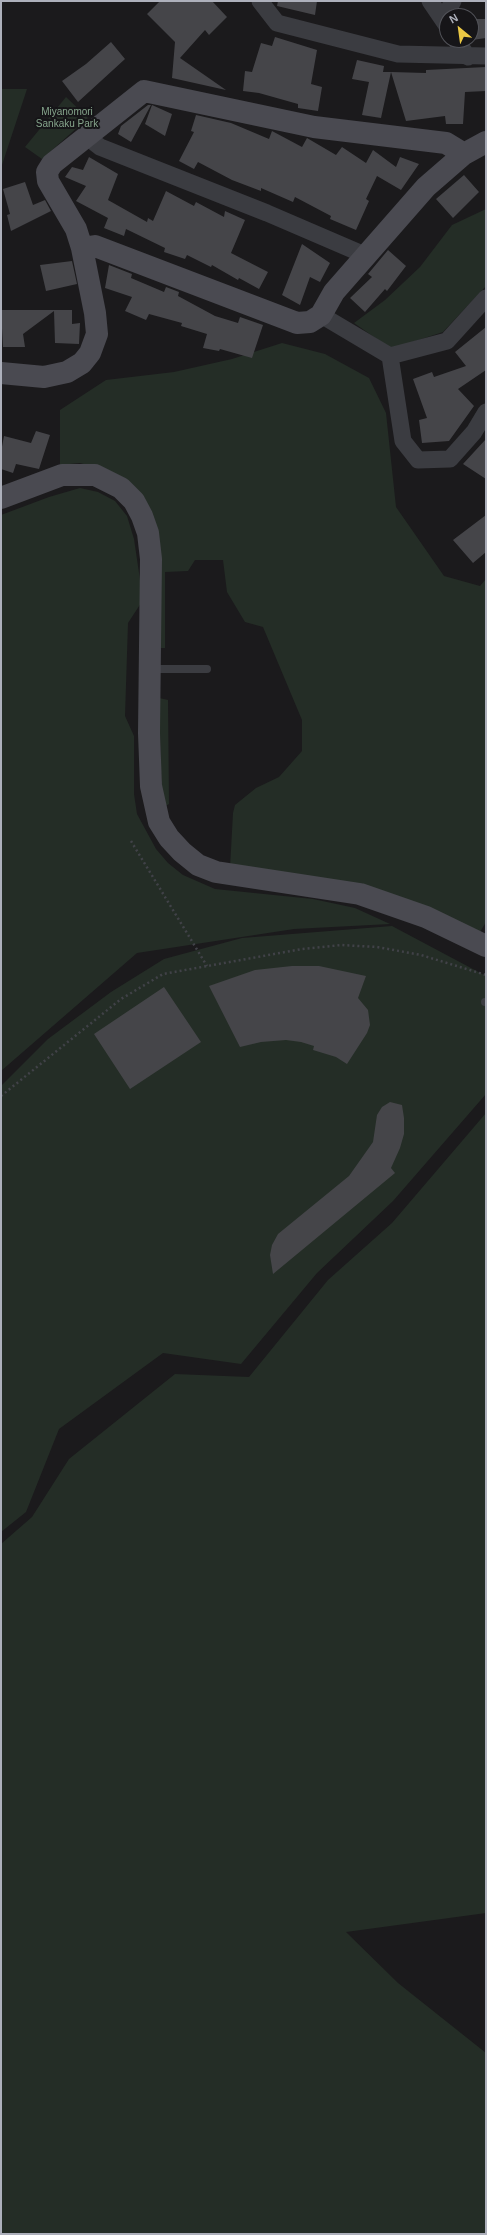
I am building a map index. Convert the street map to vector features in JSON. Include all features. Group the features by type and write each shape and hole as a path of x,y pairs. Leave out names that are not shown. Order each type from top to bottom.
{"street":[{"path":"260,1 277,22 398,54 468,57 486,56"},
{"path":"430,1 439,14"},
{"path":"462,48 468,57"},
{"path":"1,373 44,377 67,372 82,363 90,353 97,334 95,313 82,248 76,230 48,180 47,172 52,164 144,91 314,128 446,143 464,154"},
{"path":"86,136 100,147 267,213 367,256"},
{"path":"82,248 95,246 297,323 310,322 321,315 334,292 426,187 464,154 486,142"},
{"path":"321,315 390,356 447,341 486,298"},
{"path":"390,356 403,441 418,460 450,459 474,432 486,412"},
{"path":"1,498 62,475 79,474 95,475 108,480 121,488 134,501 148,533 151,559 149,733 151,786 159,822 169,838 182,852 198,864 216,872 360,894 426,917 486,946"}],"lane":[{"path":"150,669 207,669"}],"path":[{"path":"131,841 207,966"},
{"path":"1,1096 120,999 163,974 302,949 341,945 377,947 421,955 486,975"}],"green space":[{"path":"1,89 27,89 1,168"},
{"name":"Miyanomori Sankaku Park","path":"66,97 88,118 42,159 25,147"},
{"path":"486,209 486,286 443,332 391,349 354,323 385,300 420,267 452,225"},
{"path":"282,343 325,354 369,378 386,413 396,507 444,576 480,586 486,579 486,922 480,932 230,868 233,813 235,805 256,788 279,777 302,751 302,720 263,627 245,622 227,592 223,560 195,560 188,571 165,572 165,648 157,648 158,553 104,470 80,463 60,465 60,410 106,380 174,372 232,359"},
{"path":"80,488 98,492 115,501 127,516 134,539 143,600 128,623 125,716 134,736 134,794 137,814 156,849 168,863 183,875 215,889 313,899 355,908 390,924 294,929 137,953 1,1071 1,515 49,497"},
{"path":"159,698 168,700 169,804 162,808"},
{"path":"392,926 486,976 486,1094 393,1201 317,1273 241,1364 163,1353 59,1429 26,1512 1,1532 1,1086 48,1039 111,992 164,959 242,938"},
{"path":"486,1113 486,1913 346,1932 398,1983 486,2053 486,2234 1,2234 1,1544 32,1517 69,1459 175,1374 249,1377 328,1280 392,1223"}],"building":[{"path":"160,1 212,1 227,17 209,35 205,30 180,58 226,90 172,78 175,42 147,14"},
{"path":"278,1 317,1 315,15 277,6"},
{"path":"479,19 486,19 486,38 479,39"},
{"path":"275,37 317,50 311,84 322,87 318,111 298,108 298,104 259,93 243,91 245,71 252,72 261,43 272,46"},
{"path":"111,42 125,59 78,102 62,81 86,64"},
{"path":"357,60 384,66 383,72 391,72 381,118 362,115 369,82 352,79"},
{"path":"486,67 486,91 465,92 463,124 446,124 445,116 406,121 391,72 426,73 426,70"},
{"path":"148,105 151,105 131,142 118,134 121,126"},
{"path":"152,105 172,114 165,136 145,124"},
{"path":"196,115 231,123 269,139 272,131 302,147 307,138 336,155 342,147 366,163 373,150 396,167 400,157 419,164 401,190 377,176 366,199 369,201 356,230 330,219 331,216 295,197 293,202 261,188 261,191 232,180 198,162 194,169 179,161 194,132 191,131"},
{"path":"89,157 118,174 108,200 147,222 148,218 153,221 166,191 194,206 196,202 224,217 225,211 245,220 231,253 268,272 259,289 239,278 238,280 212,265 211,267 187,255 185,259 164,252 165,248 126,229 124,236 104,228 108,218 76,201 86,186 65,177 72,167 83,170"},
{"path":"464,175 479,192 453,218 436,199"},
{"path":"25,182 33,205 45,200 51,211 11,231 7,215 10,214 3,189"},
{"path":"302,244 330,263 320,282 310,277 300,305 282,295"},
{"path":"388,250 406,266 387,291 385,289 365,312 350,298 372,277 368,274"},
{"path":"72,261 77,284 46,291 40,265"},
{"path":"109,265 132,274 131,278 164,292 166,287 179,292 178,296 215,316 238,323 240,317 263,325 252,358 220,349 219,351 203,348 207,334 181,326 182,323 149,314 146,320 125,311 132,297 105,288"},
{"path":"1,310 72,310 72,324 80,323 79,344 55,343 54,311 23,334 25,347 3,347"},
{"path":"486,327 486,370 458,389 474,406 449,441 422,443 419,420 427,418 413,379 432,372 434,377 466,366 455,352"},
{"path":"36,431 50,435 39,469 16,464 13,473 1,469 1,452 4,436 31,443"},
{"path":"486,439 486,479 463,464"},
{"path":"486,515 486,552 473,563 453,540"},
{"path":"292,966 319,966 366,976 358,998 368,1010 370,1025 367,1033 347,1064 336,1057 313,1050 314,1046 301,1042 286,1040 261,1042 240,1047 209,986 255,970"},
{"path":"164,987 201,1042 130,1089 94,1034"},
{"path":"390,1102 402,1105 404,1118 404,1134 400,1148 391,1168 395,1173 273,1274 270,1255 272,1245 278,1234 349,1176 373,1142 377,1115 382,1107"}]}
